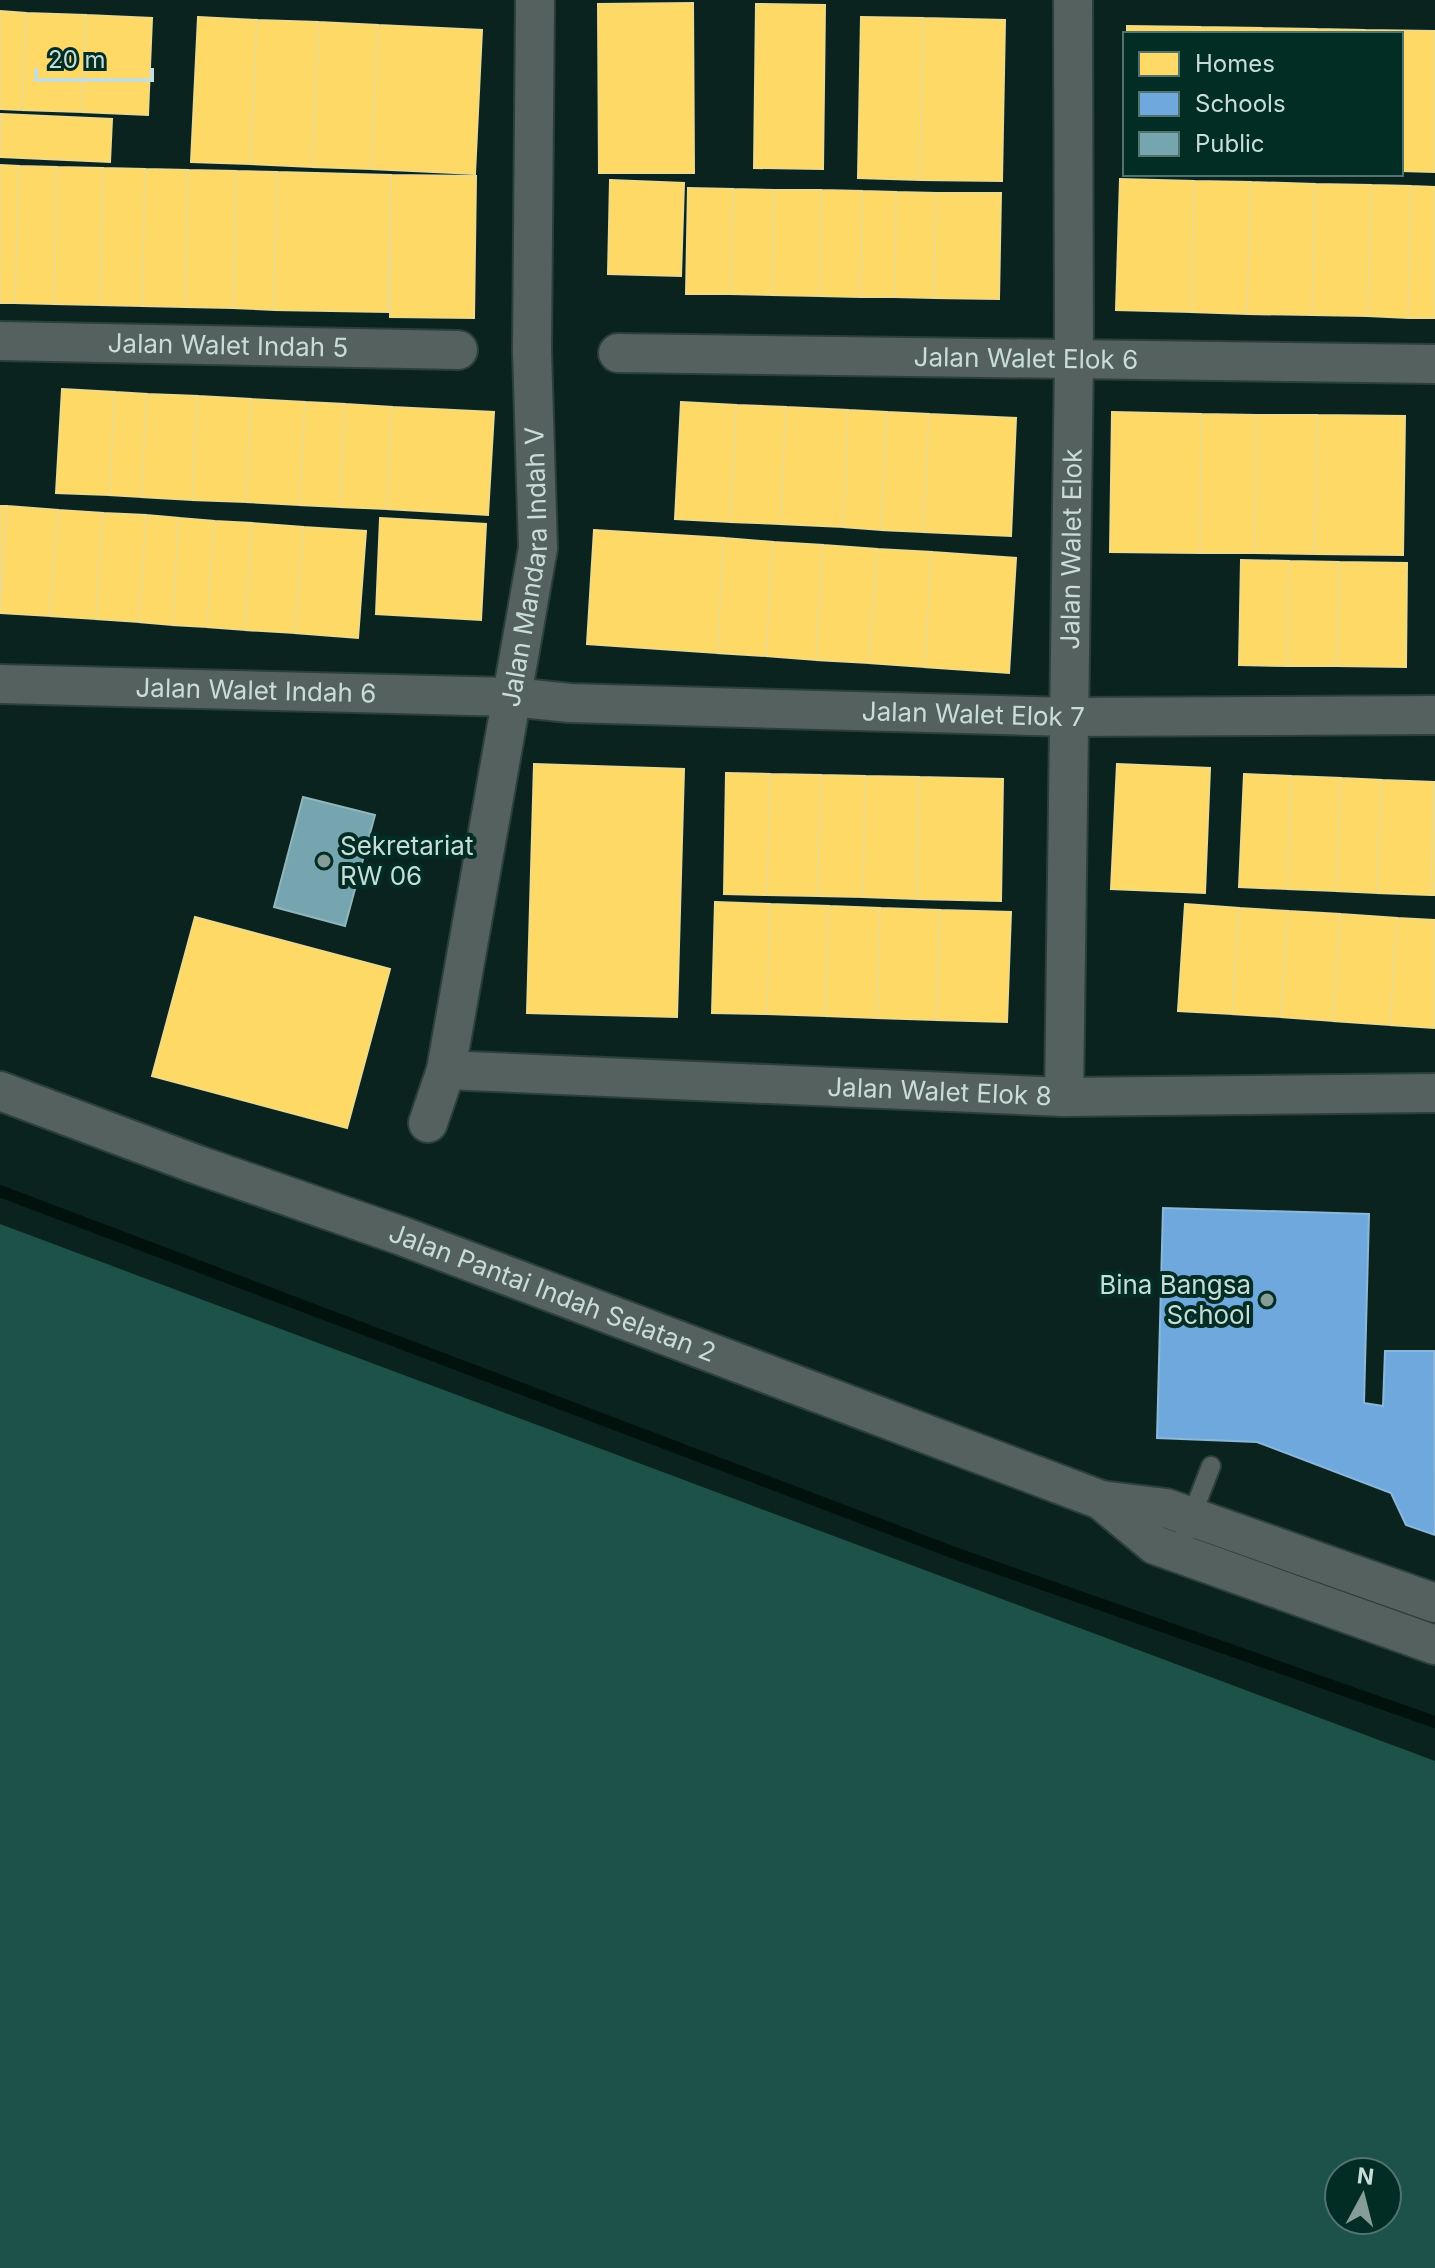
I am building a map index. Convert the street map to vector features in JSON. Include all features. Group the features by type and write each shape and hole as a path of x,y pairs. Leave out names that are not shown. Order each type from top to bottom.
{"street":[{"name":"Jalan Mandara Indah V","path":"428,1123 446,1070 538,548 532,351 535,0"},
{"name":"Jalan Walet Elok","path":"1064,1097 1074,358 1073,0"},
{"name":"Jalan Walet Indah 5","path":"0,341 458,350"},
{"name":"Jalan Walet Elok 6","path":"618,353 1435,364"},
{"name":"Jalan Walet Indah 6","path":"0,684 512,697"},
{"name":"Jalan Walet Elok 7","path":"512,697 570,703 1068,717 1435,715"},
{"name":"Jalan Walet Elok 8","path":"446,1070 1064,1097 1435,1093"},
{"name":"Jalan Pantai Indah Selatan 2","path":"0,1091 402,1236 1101,1500 1166,1508 1435,1603"},
{"name":"Jalan Pantai Indah Selatan 2","path":"1101,1500 1155,1545 1435,1645"}],"lane":[{"path":"1177,1554 1211,1466"}],"green space":[{"path":"0,1224 1435,1761 1435,2268 0,2268"}],"building: Homes":[{"path":"693,3 694,173 599,173 598,4"},
{"path":"756,4 825,5 823,169 754,168"},
{"path":"0,11 26,13 22,110 0,109"},
{"path":"26,13 86,15 82,112 22,110"},
{"path":"86,15 152,18 148,115 82,112"},
{"path":"198,17 257,20 250,164 191,162"},
{"path":"861,17 923,18 920,180 858,178"},
{"path":"923,18 1005,20 1002,181 920,180"},
{"path":"257,20 318,22 312,167 250,164"},
{"path":"318,22 378,25 371,169 312,167"},
{"path":"378,25 482,30 475,174 371,169"},
{"path":"1127,26 1200,27 1200,32 1127,32"},
{"path":"1200,27 1262,28 1262,32 1200,32"},
{"path":"1262,28 1316,29 1316,32 1262,32"},
{"path":"1316,29 1364,30 1364,32 1316,32"},
{"path":"1435,31 1435,172 1403,171 1403,32 1364,32"},
{"path":"1,114 112,119 110,162 0,157"},
{"path":"0,165 19,166 15,303 0,303"},
{"path":"19,166 57,167 54,304 15,303"},
{"path":"57,167 103,168 100,305 54,304"},
{"path":"103,168 145,169 142,306 100,305"},
{"path":"145,169 188,170 185,307 142,306"},
{"path":"188,170 236,171 233,308 185,307"},
{"path":"236,171 277,172 274,310 233,308"},
{"path":"277,172 391,175 388,312 274,310"},
{"path":"391,175 476,176 474,318 390,317"},
{"path":"1120,179 1194,181 1191,312 1116,310"},
{"path":"610,180 684,183 681,276 608,274"},
{"path":"1194,181 1251,182 1247,314 1191,312"},
{"path":"1251,182 1315,184 1312,315 1247,314"},
{"path":"1315,184 1371,185 1368,316 1312,315"},
{"path":"1371,185 1411,186 1408,318 1368,316"},
{"path":"1411,186 1435,187 1435,318 1408,318"},
{"path":"688,188 733,189 731,294 686,294"},
{"path":"733,189 774,190 772,295 731,294"},
{"path":"774,190 821,190 820,296 772,295"},
{"path":"821,190 862,191 860,297 820,296"},
{"path":"862,191 896,192 895,297 860,297"},
{"path":"896,192 936,193 934,298 895,297"},
{"path":"936,193 1001,193 999,299 934,298"},
{"path":"62,389 115,392 109,495 56,493"},
{"path":"115,392 147,394 141,497 109,495"},
{"path":"147,394 198,396 192,500 141,497"},
{"path":"198,396 251,399 246,502 192,500"},
{"path":"251,399 305,402 299,505 246,502"},
{"path":"305,402 345,404 340,507 299,505"},
{"path":"681,402 736,405 730,522 675,519"},
{"path":"345,404 392,407 387,509 340,507"},
{"path":"736,405 786,407 780,524 730,522"},
{"path":"392,407 494,412 488,515 387,509"},
{"path":"786,407 848,410 843,527 780,524"},
{"path":"848,410 887,412 881,530 843,527"},
{"path":"887,412 929,414 923,532 881,530"},
{"path":"1112,412 1201,414 1200,553 1110,552"},
{"path":"929,414 1016,418 1011,536 923,532"},
{"path":"1201,414 1256,415 1255,553 1200,553"},
{"path":"1256,415 1317,415 1315,554 1255,553"},
{"path":"1317,415 1405,416 1403,555 1315,554"},
{"path":"0,506 7,506 0,613"},
{"path":"7,506 58,510 50,616 0,613"},
{"path":"58,510 103,513 96,619 50,616"},
{"path":"103,513 146,515 139,622 96,619"},
{"path":"146,515 179,518 172,625 139,622"},
{"path":"179,518 214,521 207,627 172,625"},
{"path":"380,518 486,524 481,620 376,614"},
{"path":"214,521 252,523 245,630 207,627"},
{"path":"252,523 303,527 295,633 245,630"},
{"path":"303,527 366,531 358,638 295,633"},
{"path":"594,530 724,538 717,653 587,644"},
{"path":"724,538 773,542 766,656 717,653"},
{"path":"773,542 823,545 816,660 766,656"},
{"path":"823,545 877,549 869,663 816,660"},
{"path":"877,549 932,552 924,667 869,663"},
{"path":"932,552 1016,558 1009,673 924,667"},
{"path":"1241,560 1289,561 1287,666 1239,665"},
{"path":"1289,561 1339,562 1337,666 1287,666"},
{"path":"1339,562 1407,563 1406,667 1337,666"},
{"path":"534,764 684,769 677,1017 527,1013"},
{"path":"1117,764 1210,768 1205,893 1111,889"},
{"path":"726,773 770,774 767,895 724,894"},
{"path":"770,774 821,775 818,896 767,895"},
{"path":"1244,774 1291,776 1287,889 1239,887"},
{"path":"821,775 865,776 863,897 818,896"},
{"path":"865,776 919,777 917,899 863,897"},
{"path":"1291,776 1341,778 1336,891 1287,889"},
{"path":"919,777 1003,779 1001,901 917,899"},
{"path":"1341,778 1382,780 1377,893 1336,891"},
{"path":"1382,780 1434,782 1430,895 1377,893"},
{"path":"1434,782 1435,895 1430,895"},
{"path":"715,902 770,904 767,1014 712,1013"},
{"path":"770,904 829,906 825,1016 767,1014"},
{"path":"1185,904 1239,908 1232,1014 1178,1011"},
{"path":"829,906 880,908 876,1018 825,1016"},
{"path":"880,908 940,910 936,1020 876,1018"},
{"path":"1239,908 1288,911 1281,1017 1232,1014"},
{"path":"940,910 1011,912 1007,1022 936,1020"},
{"path":"1288,911 1340,914 1333,1021 1281,1017"},
{"path":"1340,914 1397,918 1390,1025 1333,1021"},
{"path":"195,917 390,969 347,1128 152,1076"},
{"path":"1397,918 1435,920 1435,1028 1390,1025"}],"building: Schools":[{"path":"1163,1208 1369,1214 1364,1403 1383,1406 1385,1351 1434,1351 1435,1535 1406,1525 1391,1493 1257,1442 1157,1438"}],"building: Public":[{"name":"Sekretariat RW 06","path":"303,797 375,815 345,926 274,907"}],"waterway":[{"path":"0,1191 960,1555 1435,1722"}],"place":[{"name":"Sekretariat RW 06","path":"324,861"},
{"name":"Bina Bangsa School","path":"1267,1300"}]}
